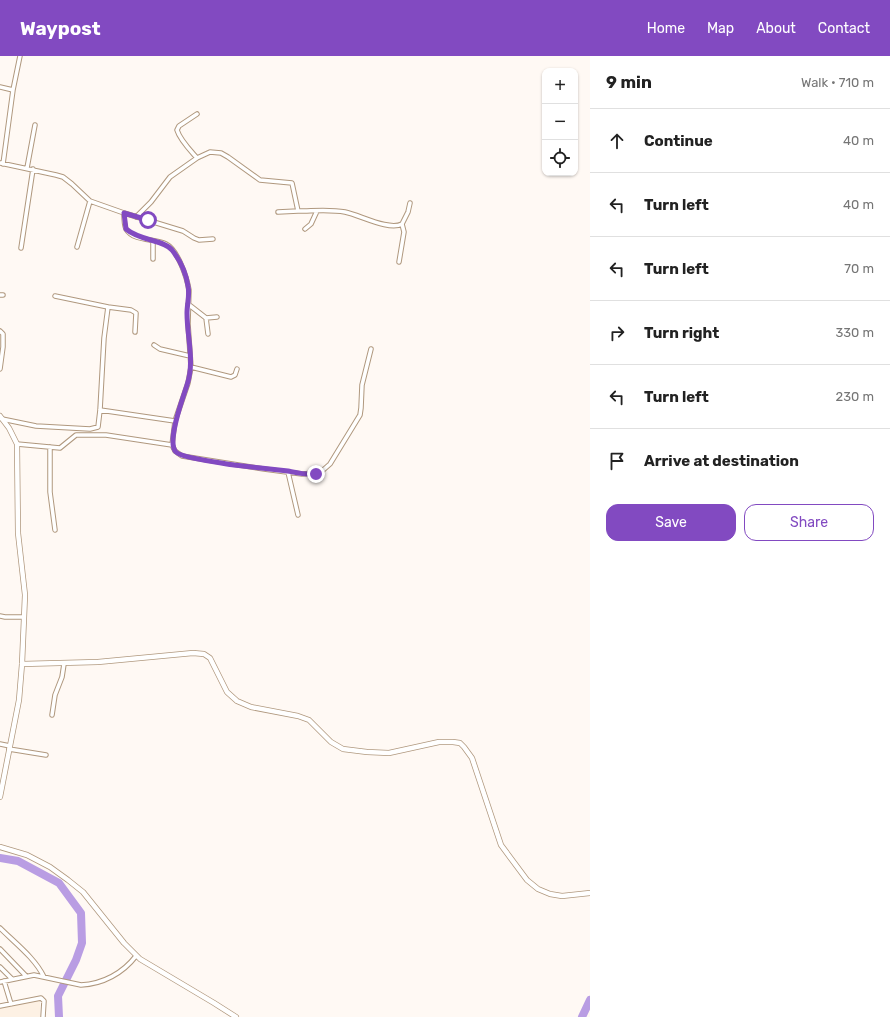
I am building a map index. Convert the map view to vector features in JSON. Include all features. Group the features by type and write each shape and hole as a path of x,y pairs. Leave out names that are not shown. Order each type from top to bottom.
{"street":[{"path":"20,56 1,163 27,168 63,178 72,184 90,201 183,231 199,240 213,239"},
{"path":"0,87 13,90"},
{"path":"197,114 179,126 177,131 197,158"},
{"path":"27,168 35,125"},
{"path":"136,217 151,202 170,177 197,158 210,152 217,152 228,157 260,180 292,183 298,211"},
{"path":"21,248 34,170"},
{"path":"77,247 90,201"},
{"path":"399,262 404,232 402,224 408,212 410,203"},
{"path":"305,229 311,224 317,211"},
{"path":"278,212 340,211 386,224 397,226 402,224"},
{"path":"124,213 126,229 137,237 166,244 172,249 188,285 188,324 191,366 188,383 175,422 172,446 175,451 182,456 288,472 316,474 322,471 330,464 337,454 360,415 362,385 365,368 371,349"},
{"path":"153,241 153,259"},
{"path":"55,296 108,307 132,310 136,313 134,332"},
{"path":"188,304 206,318 217,317"},
{"path":"1,418 36,426 90,430 98,427 104,338 108,307"},
{"path":"206,318 208,334"},
{"path":"0,331 3,334 3,347 0,369"},
{"path":"154,345 160,349 190,356"},
{"path":"191,366 231,377 235,375 237,369"},
{"path":"100,410 175,422"},
{"path":"0,797 19,700 25,588 18,534 17,444 10,428 1,418"},
{"path":"17,444 60,448 73,436 106,435 172,446"},
{"path":"50,447 50,492 55,530"},
{"path":"288,472 298,515"},
{"path":"0,616 24,617"},
{"path":"22,664 64,664 109,661 179,653 200,653 210,658 226,692 237,701 251,707 298,716 309,720 331,742 343,749 389,753 446,741 460,743 472,758 501,845 527,880 544,892 556,896 590,893"},
{"path":"52,715 55,695 62,678 64,664"},
{"path":"0,744 46,755"},
{"path":"0,847 14,850 34,858 79,888 136,956 236,1017"},
{"path":"0,928 27,955 44,977"},
{"path":"0,949 26,976"},
{"path":"11,1004 2,981 34,975 72,983 87,984 109,978 127,967 136,956"},
{"path":"0,967 12,979"},
{"path":"0,1006 41,998 44,1001 43,1017"}],"shaded area":[{"path":"40,1000 40,1017 0,1017 0,1008"}],"waterway":[{"path":"0,858 18,861 59,883 81,913 82,943 76,960 58,996 59,1017"},
{"path":"582,1017 590,1000"}],"route":[{"path":"148,220 124,213 125,227 132,234 137,237 166,244 172,249 186,278 189,290 187,312 191,366 188,383 175,422 172,446 175,451 182,456 230,464 302,474 316,474"}]}
